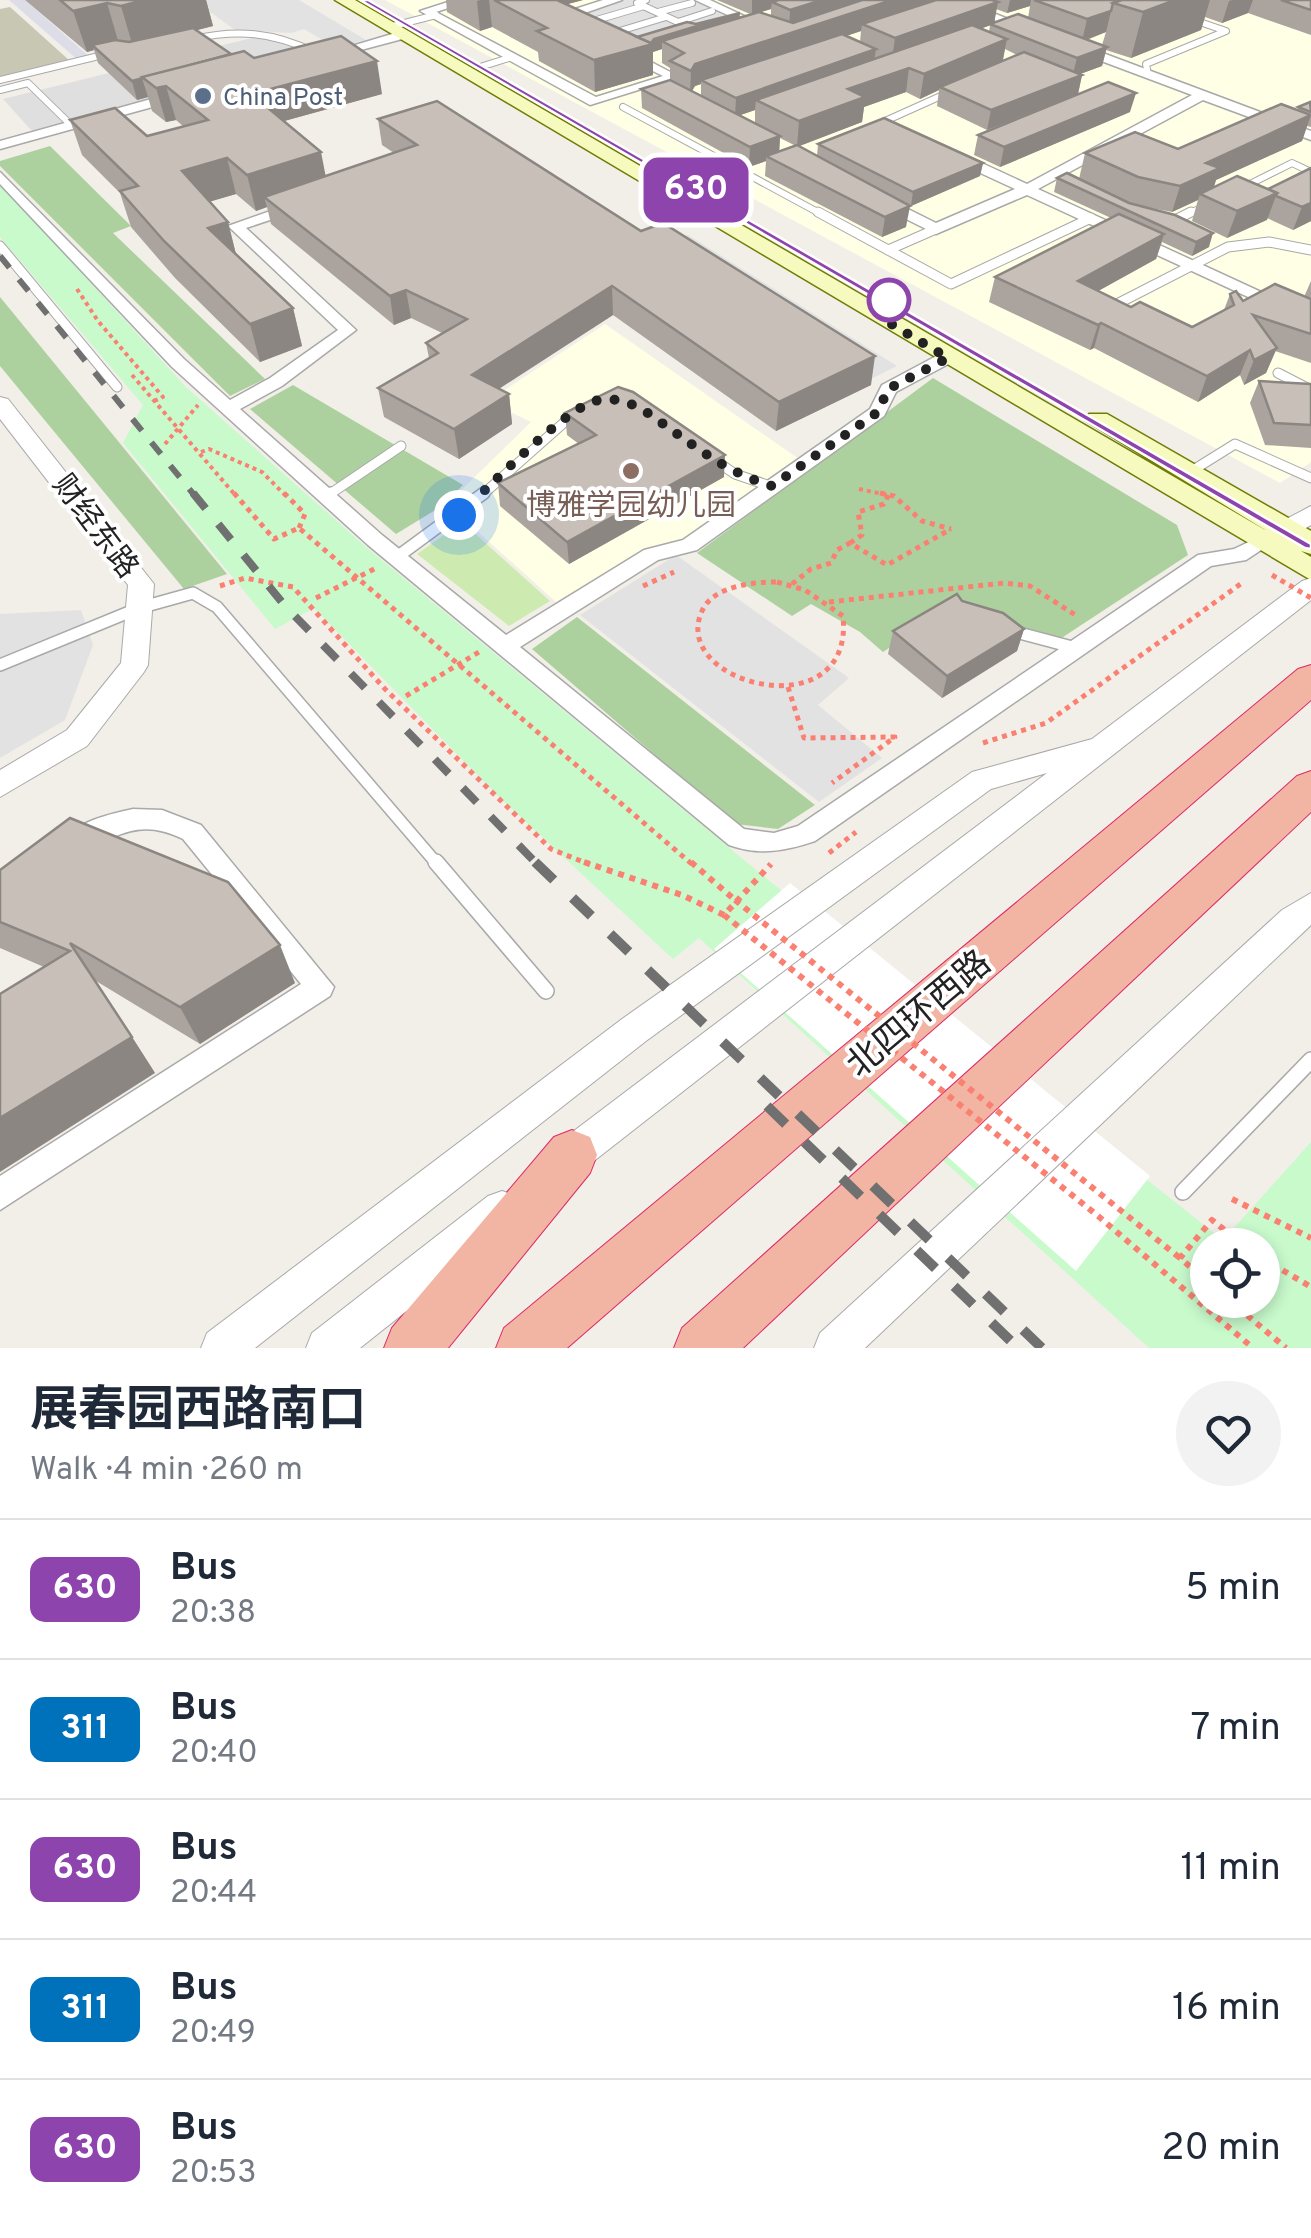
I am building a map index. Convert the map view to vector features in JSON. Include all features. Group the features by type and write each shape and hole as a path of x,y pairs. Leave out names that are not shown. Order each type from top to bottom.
{"highway":[{"name":"北四环西路","path":"524,1348 1311,679"},
{"path":"702,1348 1311,787"},
{"path":"412,1348 572,1155"}],"main road":[{"path":"343,0 480,67 1190,472 1292,548"},
{"path":"365,0 398,29 948,358 1292,548"}],"street":[{"path":"467,0 426,10 595,102 674,77 556,17 616,0"},
{"path":"950,0 1050,38"},
{"path":"703,3 774,32"},
{"path":"304,62 398,29"},
{"path":"1065,44 1311,136"},
{"path":"1131,82 1148,75"},
{"path":"0,144 196,91"},
{"path":"866,193 936,229 1028,190 1202,96"},
{"path":"866,129 883,122 900,130"},
{"path":"933,146 1311,321"},
{"path":"950,153 968,146"},
{"path":"0,176 210,392 397,557 738,838 774,843 806,834 1205,560 1292,548"},
{"path":"228,408 276,382 348,330 236,226 309,202"},
{"path":"502,643 651,555 690,545 878,412 888,389 948,358"},
{"name":"财经东路","path":"0,404 141,584 134,665 77,738 0,786"},
{"path":"327,1348 1311,587"},
{"path":"222,1348 634,1030 982,780 1106,746"},
{"path":"0,1194 320,986 192,832 173,820 118,820 58,854"},
{"path":"835,1348 1311,907"}],"lane":[{"path":"590,22 645,3 694,30"},
{"path":"658,12 703,3"},
{"path":"677,22 703,3"},
{"path":"1148,75 1146,64 1226,31 1175,14"},
{"path":"398,29 436,15"},
{"path":"613,33 666,17"},
{"path":"184,41 232,31 272,34 322,56"},
{"path":"616,48 634,42"},
{"path":"1081,49 1096,43"},
{"path":"0,80 120,51"},
{"path":"480,67 512,57"},
{"path":"0,90 28,83 71,125"},
{"path":"883,122 966,85"},
{"path":"639,102 623,107 951,284 1090,218"},
{"path":"1113,144 1131,151"},
{"path":"1240,199 1228,194 1292,164 1311,173"},
{"path":"748,175 764,169"},
{"path":"1296,181 1311,173"},
{"path":"1055,175 1070,182"},
{"path":"1173,221 1214,201"},
{"path":"1158,217 1186,228"},
{"path":"888,250 936,229"},
{"path":"1214,240 1228,247"},
{"path":"1115,305 1228,247 1270,242 1311,250"},
{"path":"0,246 117,387"},
{"path":"1278,373 1311,390"},
{"path":"397,557 459,515 582,408"},
{"path":"1190,472 1235,444 1311,478"},
{"path":"326,496 402,446"},
{"path":"703,452 734,474 772,486"},
{"path":"0,665 139,608 192,593 217,607 546,991"},
{"path":"996,627 1076,648"},
{"path":"1183,1192 1311,1060"}],"path":[{"path":"78,290 162,397 154,401"},
{"path":"117,358 126,355"},
{"path":"130,372 274,538 299,528 306,514 262,472 209,449 200,452"},
{"path":"165,444 210,392"},
{"path":"850,543 887,565 950,530 922,521 913,509 889,494 858,489"},
{"path":"792,584 811,569 831,563 838,550 862,535 858,512 884,504 889,494"},
{"path":"299,528 735,900 1190,1267"},
{"path":"1292,548 1311,598"},
{"path":"316,598 397,557"},
{"path":"639,585 648,586 680,569"},
{"path":"192,593 245,578 293,587 385,689 550,849 583,864 686,893 724,916 1098,1216 1254,1348"},
{"path":"758,581 792,584 829,602 843,616 848,638 838,659 820,675 788,687 736,679 719,669 700,646 696,623 706,602 719,594 758,581"},
{"path":"829,602 1004,583 1030,586 1077,616"},
{"path":"406,696 502,643"},
{"path":"788,687 804,738 895,737 818,793"},
{"path":"724,916 735,900 806,834"},
{"path":"1232,1199 1266,1220 1311,1238"},
{"path":"1180,1258 1190,1246"},
{"path":"1280,1269 1311,1288"},
{"path":"1250,1318 1286,1348"}],"shaded area":[{"path":"9,0 25,0 91,58 79,61"},
{"path":"194,0 299,0 366,40 336,48 304,29 291,33 235,30"},
{"path":"385,0 1311,0 1311,462 1280,483"},
{"path":"623,0 697,0 743,21 629,52 561,18"},
{"path":"10,7 70,61 0,79 0,9"},
{"path":"260,36 276,39 309,57 32,131 3,99"},
{"path":"688,235 897,366 869,380 661,245"},
{"name":"博雅学园幼儿园","path":"605,324 799,459 682,539 644,549 556,602 447,504 531,422 488,401"},
{"path":"676,555 849,678 818,705 882,758 819,802 580,615"},
{"path":"81,610 93,645 65,720 0,758 0,614"}],"green space":[{"path":"50,146 131,226 113,233 265,379 230,396 0,166 0,161"},
{"path":"0,184 186,387 366,547 772,883 1208,1228 1190,1228 1190,1318 1280,1318 1280,1228 1234,1228 1311,1142 1311,1348 1149,1348 699,938 673,959 498,796 314,608 275,629 123,443 143,405 0,237"},
{"path":"0,297 227,574 184,589 0,366"},
{"path":"933,378 1177,525 1188,555 1060,639 951,607 883,652 860,632 811,604 792,616 697,553"},
{"path":"293,385 463,485 442,506 396,534 250,409"},
{"path":"462,522 550,601 509,626 417,554"},
{"path":"577,617 815,805 778,829 735,824 532,649"}],"pier":[{"path":"790,883 1150,1176 1076,1271 714,949"}],"building":[{"path":"60,0 144,0 73,11"},
{"path":"494,0 557,0 653,44 594,60 537,31 547,28"},
{"path":"822,0 790,10 772,2"},
{"path":"862,0 892,0 695,64 691,71 670,61 684,53 662,41 759,12 793,23"},
{"path":"936,0 998,2 895,38 862,24"},
{"path":"1034,0 1122,0 1113,3 1111,11 1087,19"},
{"path":"1175,0 1143,12 1113,3"},
{"path":"1281,0 1311,0 1311,10"},
{"path":"740,13 651,43 637,37 687,22 696,24"},
{"path":"1018,14 1107,47 1077,58 990,24"},
{"path":"972,25 1007,39 924,74 909,68 848,89 865,97 799,121 756,100"},
{"path":"193,28 231,54 132,81 92,45 115,40 129,42"},
{"path":"842,34 876,49 736,98 701,80"},
{"path":"341,36 377,61 251,94 321,152 247,175 227,158 182,171 228,222 208,228 293,308 250,324 164,241 120,191 138,186 70,120 115,108 147,136 208,120 166,86 156,88 142,77 244,51 254,58"},
{"path":"1024,52 1082,75 991,110 940,87"},
{"path":"670,80 780,136 750,147 641,89"},
{"path":"1108,82 1136,93 1004,147 978,135"},
{"path":"437,101 641,231 663,223 875,356 779,402 612,286 472,375 509,394 454,429 378,388 438,353 426,343 467,319 406,290 390,296 264,197 417,145 378,119"},
{"path":"1281,104 1311,115 1206,163 1220,168 1180,186 1138,177 1085,153 1135,132 1178,149"},
{"path":"884,118 983,163 913,192 818,144"},
{"path":"797,145 910,206 885,217 766,156"},
{"path":"1311,168 1311,203 1302,207 1268,189"},
{"path":"1067,173 1129,203 1175,215 1213,233 1196,242 1057,178"},
{"path":"1237,176 1277,193 1237,211 1200,194"},
{"path":"1119,214 1164,234 1078,281 1131,307 1140,302 1192,327 1234,305 1230,294 1236,291 1243,301 1275,284 1311,299 1311,334 1253,315 1277,348 1254,360 1250,350 1207,376 1101,323 1098,325 995,277"},
{"path":"1259,381 1311,384 1311,425 1274,423"},
{"path":"618,387 633,392 725,455 567,542 498,483 596,435 565,413"},
{"path":"957,594 962,601 1003,613 1024,629 947,676 893,631"},
{"path":"70,818 228,882 280,945 180,1007 70,943 132,1037 0,1118 0,994 70,951 0,922 0,870"}],"railway":[{"path":"0,256 195,496"},
{"path":"193,493 285,606 536,863"},
{"path":"536,863 1042,1348"},
{"path":"767,1106 1018,1348"}],"bus line":[{"name":"630","path":"365,0 1311,544"}],"place":[{"name":"China Post","path":"203,96"},
{"name":"博雅学园幼儿园","path":"631,471"}],"route":[{"path":"459,515 570,416 595,401 618,400 639,406 734,474 772,486 878,412 888,389 948,358 888,322 889,300"}]}
